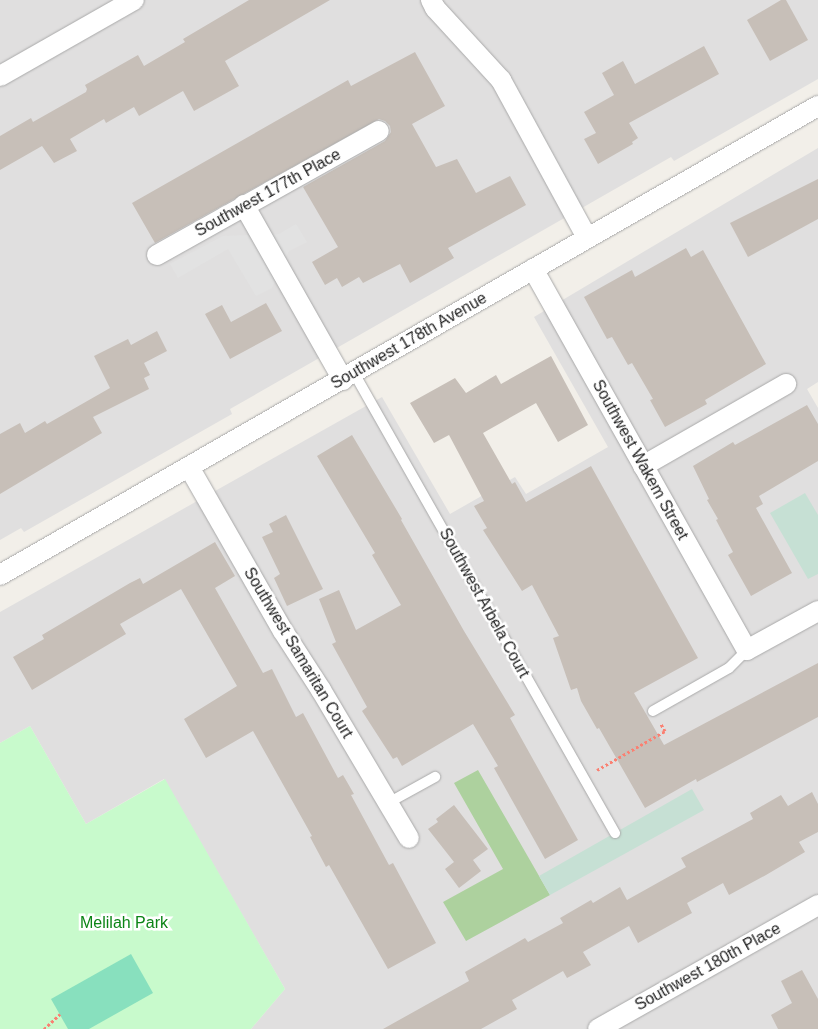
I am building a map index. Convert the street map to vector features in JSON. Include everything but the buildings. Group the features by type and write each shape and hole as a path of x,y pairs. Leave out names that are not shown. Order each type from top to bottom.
{"street":[{"path":"0,76 134,0"},
{"path":"431,0 435,8 501,80 587,238"},
{"name":"Southwest 178th Avenue","path":"0,575 818,106"},
{"name":"Southwest 177th Place","path":"157,254 379,131"},
{"name":"Southwest Arbela Court","path":"244,205 349,376"},
{"name":"Southwest Wakem Street","path":"533,269 747,650"},
{"path":"643,466 786,384"},
{"name":"Southwest Samaritan Court","path":"189,467 283,631 322,690 409,838"},
{"path":"747,650 818,611"},
{"name":"Southwest 180th Place","path":"610,1026 818,905"}],"lane":[{"name":"Southwest Arbela Court","path":"349,376 584,778 614,833"},
{"path":"653,711 729,668 747,650"},
{"path":"388,803 435,777"}],"path":[{"path":"584,778 665,731 653,711"},
{"path":"44,1029 60,1014"}],"shaded area":[{"path":"0,0 818,0 818,79 674,161 671,157 230,409 232,414 24,532 21,528 0,540"},
{"path":"818,148 818,382 807,389 818,408 818,1029 251,1029 285,989 164,779 86,824 30,726 0,743 0,612 382,397 450,514 515,477 526,494 608,447 534,317"},
{"path":"296,224 307,242 289,251 272,288 256,296 228,249 178,278 170,264 223,236 279,234"}],"green space":[{"path":"805,493 818,515 818,574 808,579 770,513"},
{"name":"Melilah Park","path":"30,726 86,824 165,779 285,989 251,1029 0,1029 0,743"},
{"path":"478,770 550,895 466,941 443,902 503,869 454,783"},
{"path":"692,789 704,810 550,895 539,876"},
{"path":"131,954 153,993 89,1029 68,1029 51,999"}]}
